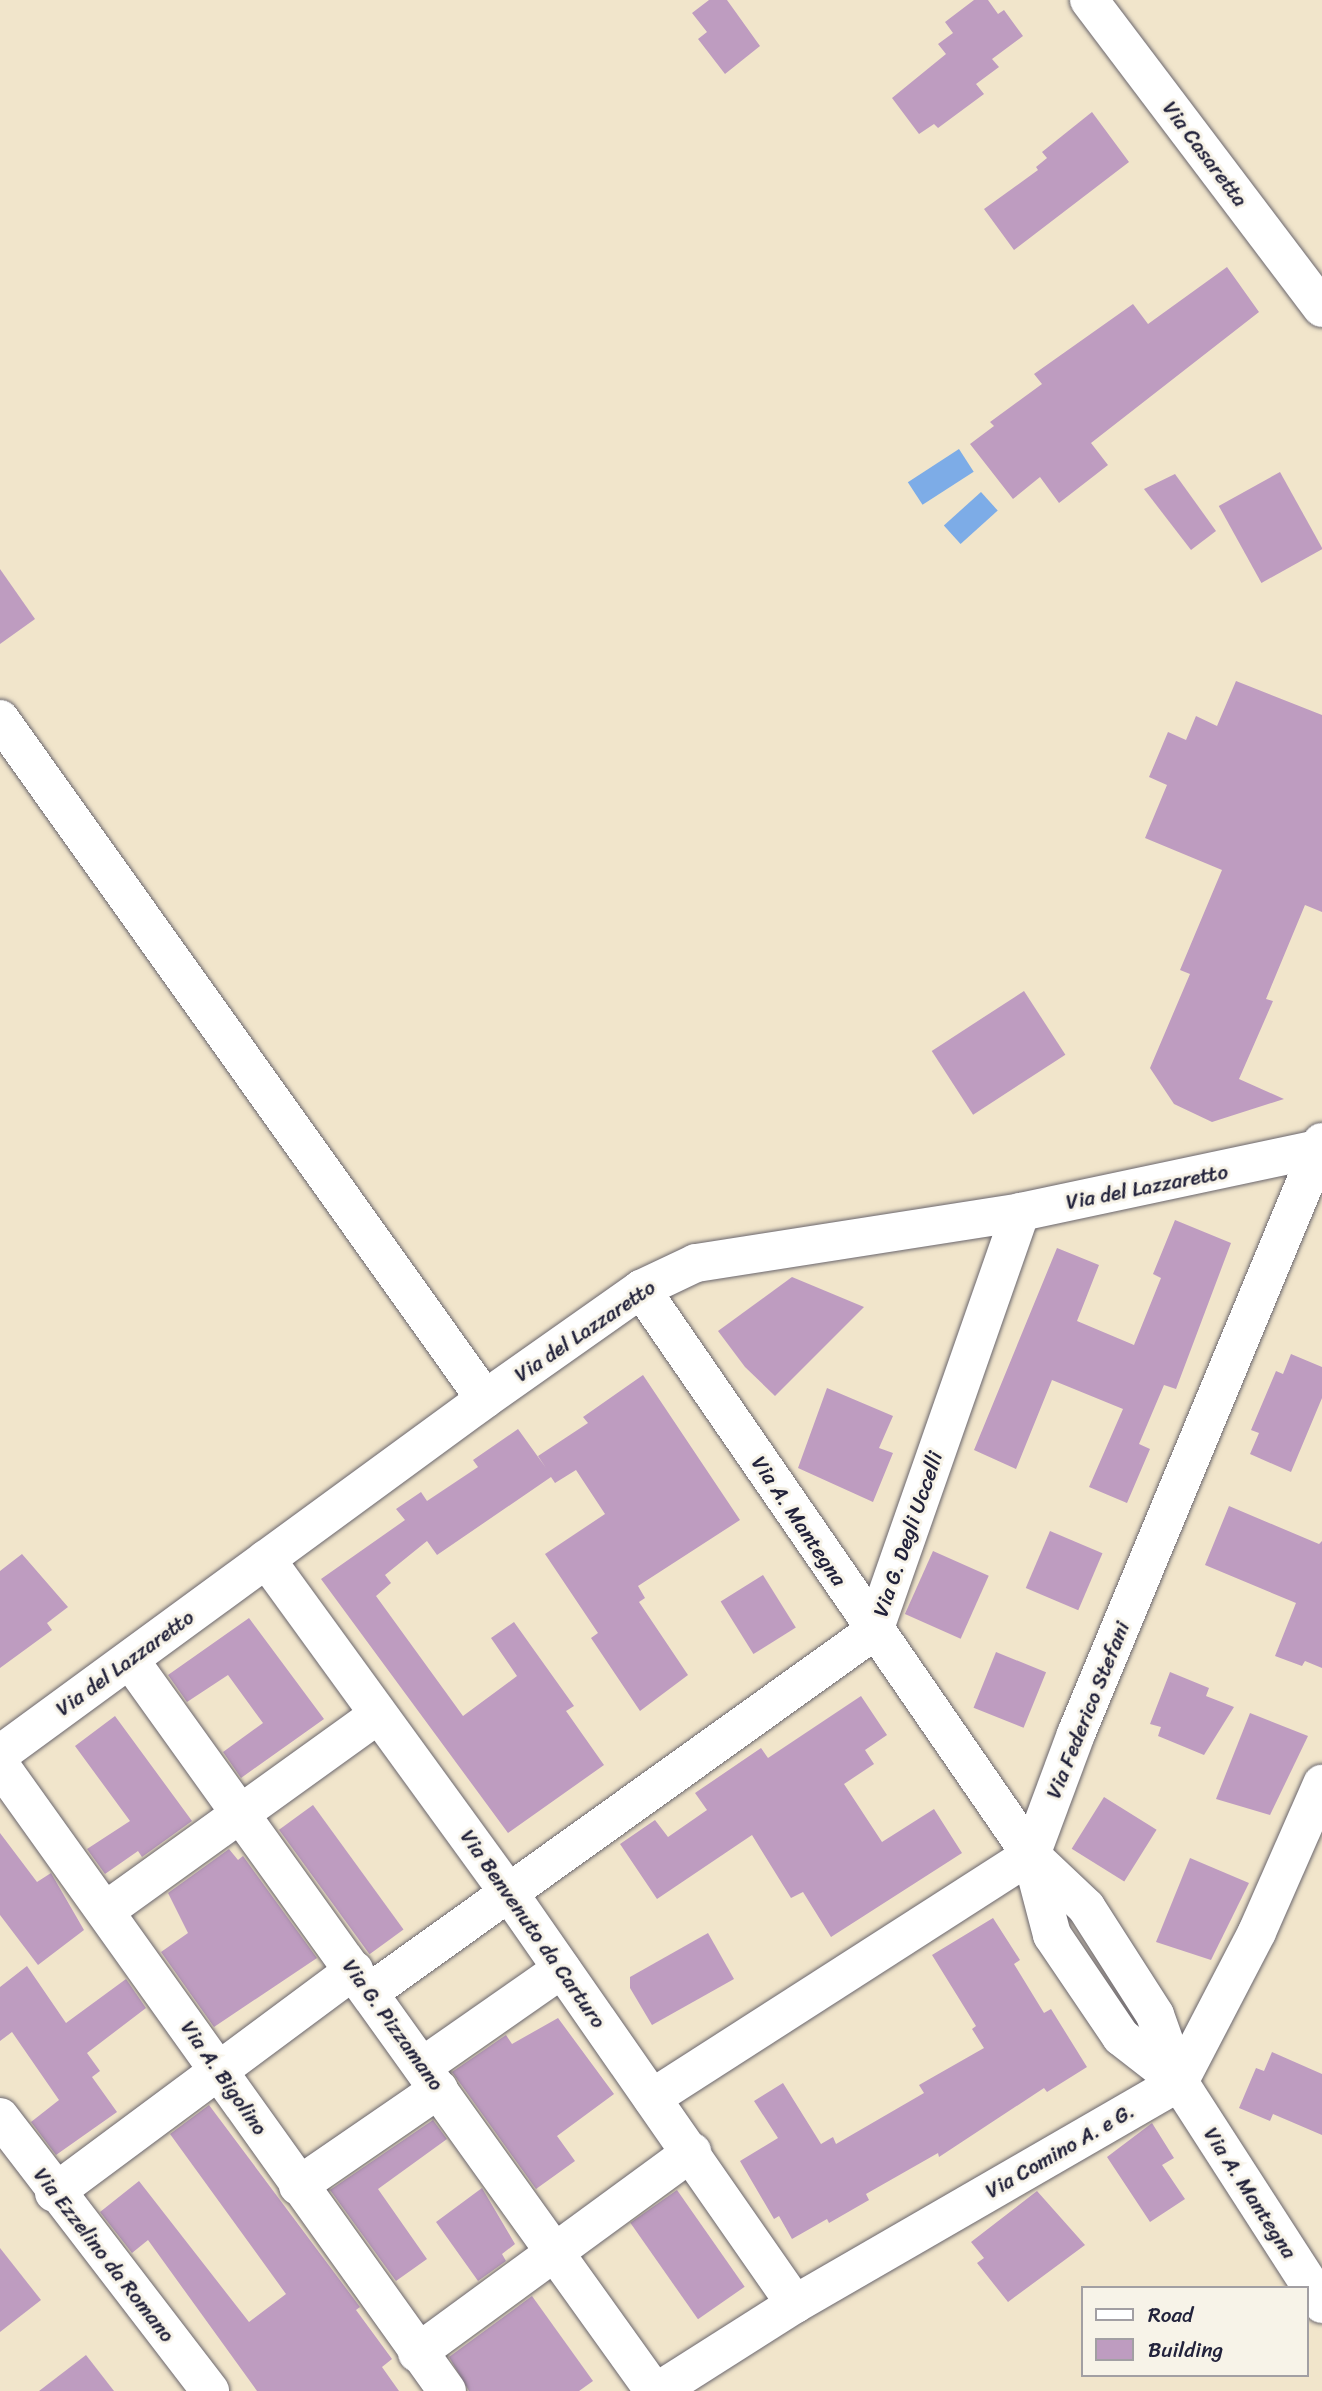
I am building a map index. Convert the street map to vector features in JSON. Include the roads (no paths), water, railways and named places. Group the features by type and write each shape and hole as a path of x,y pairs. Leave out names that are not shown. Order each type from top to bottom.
{"street":[{"name":"Via Casaretta","path":"1089,0 1322,308"},
{"path":"0,719 485,1399"},
{"name":"Via del Lazzaretto","path":"0,1754 485,1399 641,1289 696,1263 1021,1212 1321,1146"},
{"name":"Via Federico Stefani","path":"1031,1855 1076,1734 1321,1146"},
{"name":"Via G. Degli Uccelli","path":"54,2193 219,2070 509,1893 874,1631 1021,1212"},
{"name":"Via A. Mantegna","path":"641,1289 874,1631 1031,1855 1086,1907 1155,2015 1179,2082 1322,2304"},
{"name":"Via Benvenuto da Carturo","path":"266,1559 509,1893 692,2152 795,2304"},
{"name":"Via G. Pizzamano","path":"130,1660 656,2391"},
{"path":"105,1911 377,1714"},
{"name":"Via A. Bigolino","path":"0,1765 219,2070 417,2353 447,2391"},
{"path":"1179,2082 1257,1932 1322,1784"},
{"path":"652,2098 1031,1855"},
{"path":"298,2186 562,1969"},
{"name":"Via Comino A. e G.","path":"656,2391 795,2304 1179,2082"},
{"name":"Via Ezzelino da Romano","path":"0,2117 54,2193 210,2391"},
{"path":"417,2353 692,2152"}],"water":[{"path":"959,449 974,472 923,505 908,482"},
{"path":"981,492 998,511 961,544 944,525"}]}
